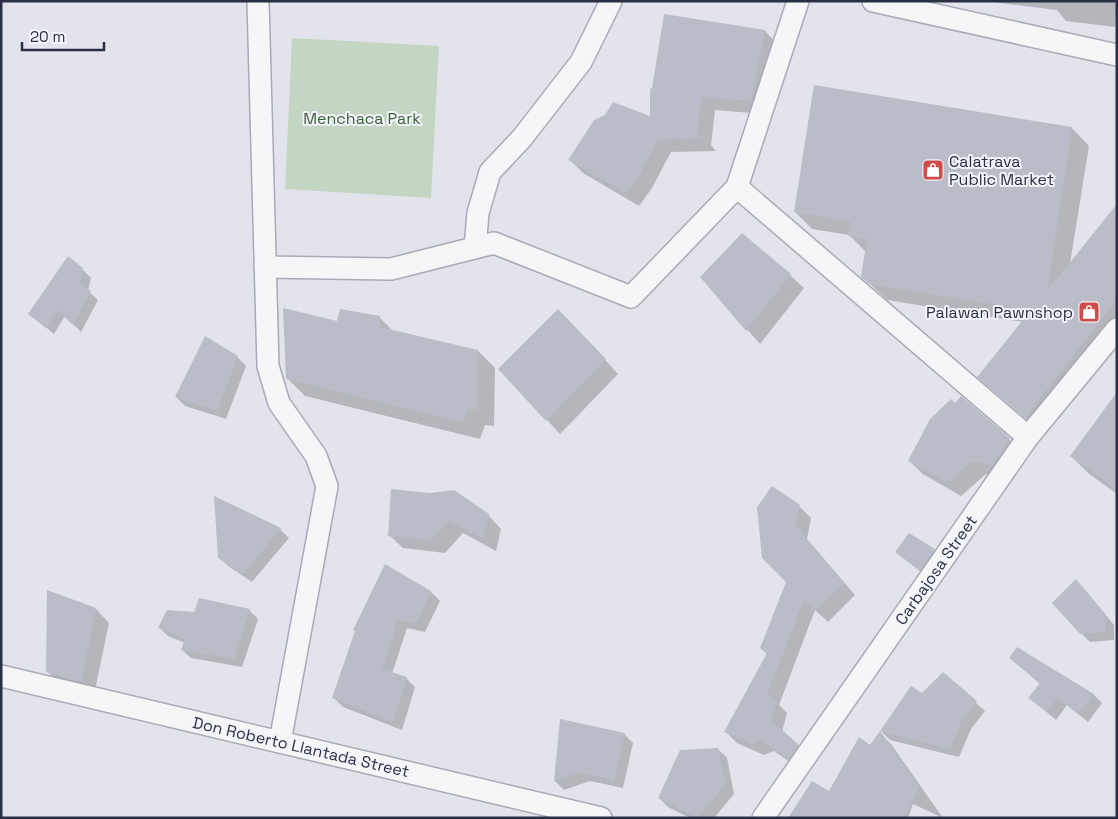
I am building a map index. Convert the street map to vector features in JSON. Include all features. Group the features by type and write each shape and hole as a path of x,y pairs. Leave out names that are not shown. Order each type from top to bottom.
{"street":[{"path":"258,1 268,366 278,403 316,456 327,486 280,742"},
{"path":"475,248 478,213 490,172 522,138 581,62 611,1"},
{"path":"265,267 390,269 494,243 631,298 737,187 798,1"},
{"path":"873,1 1117,55"},
{"path":"737,187 1028,437"},
{"name":"Carbajosa Street","path":"763,818 1028,437 1117,329"},
{"name":"Don Roberto Llantada Street","path":"1,676 601,818"}],"green space":[{"name":"Menchaca Park","path":"292,38 439,46 431,198 285,189"}],"building":[{"path":"664,14 765,30 751,101 702,97 697,135 705,138 658,139 639,175 626,193 568,160 594,120 605,115 613,102 650,116 650,89 652,88"},
{"name":"Calatrava Public Market","path":"814,85 1072,127 1047,291 1117,204 1117,299 1025,418 977,377 1031,310 869,284 861,277 867,239 848,236 850,222 794,212"},
{"path":"742,233 791,274 746,331 700,277"},
{"path":"68,256 83,268 80,284 91,291 73,325 57,310 46,328 28,314"},
{"path":"283,308 337,321 340,309 380,316 380,327 478,350 478,409 468,409 463,422 286,379"},
{"path":"558,309 606,359 546,421 498,369"},
{"path":"205,336 238,356 217,411 175,397"},
{"path":"1117,392 1117,490 1070,456"},
{"path":"961,396 1010,438 993,465 972,461 947,483 908,461 930,419 951,399 955,403"},
{"path":"772,486 800,505 796,526 844,583 815,611 804,600 767,694 776,700 771,720 799,745 789,759 761,740 752,744 724,732 767,653 760,648 786,582 762,558 757,507"},
{"path":"391,489 430,493 454,490 489,514 483,539 449,521 431,540 388,536"},
{"path":"214,496 281,528 243,574 218,558"},
{"path":"909,533 935,549 920,571 895,552"},
{"path":"385,564 431,591 416,623 398,620 382,669 407,677 393,722 332,698 355,631 353,630"},
{"path":"1076,579 1106,615 1105,632 1080,634 1052,603"},
{"path":"47,590 96,608 81,682 46,672"},
{"path":"199,598 250,609 234,659 181,650 185,639 158,628 167,610 194,612"},
{"path":"1017,647 1094,694 1078,714 1058,697 1047,712 1028,698 1040,683 1009,658"},
{"path":"943,672 977,701 962,720 950,749 880,731 911,686 922,693"},
{"path":"560,719 625,733 614,780 580,773 554,781"},
{"path":"880,731 919,787 905,818 788,818 812,781 829,791 859,737 870,745"},
{"path":"718,748 726,784 697,818 658,798 680,750"}],"place":[{"name":"Calatrava Public Market","path":"933,170"},
{"name":"Palawan Pawnshop","path":"1089,312"}]}
